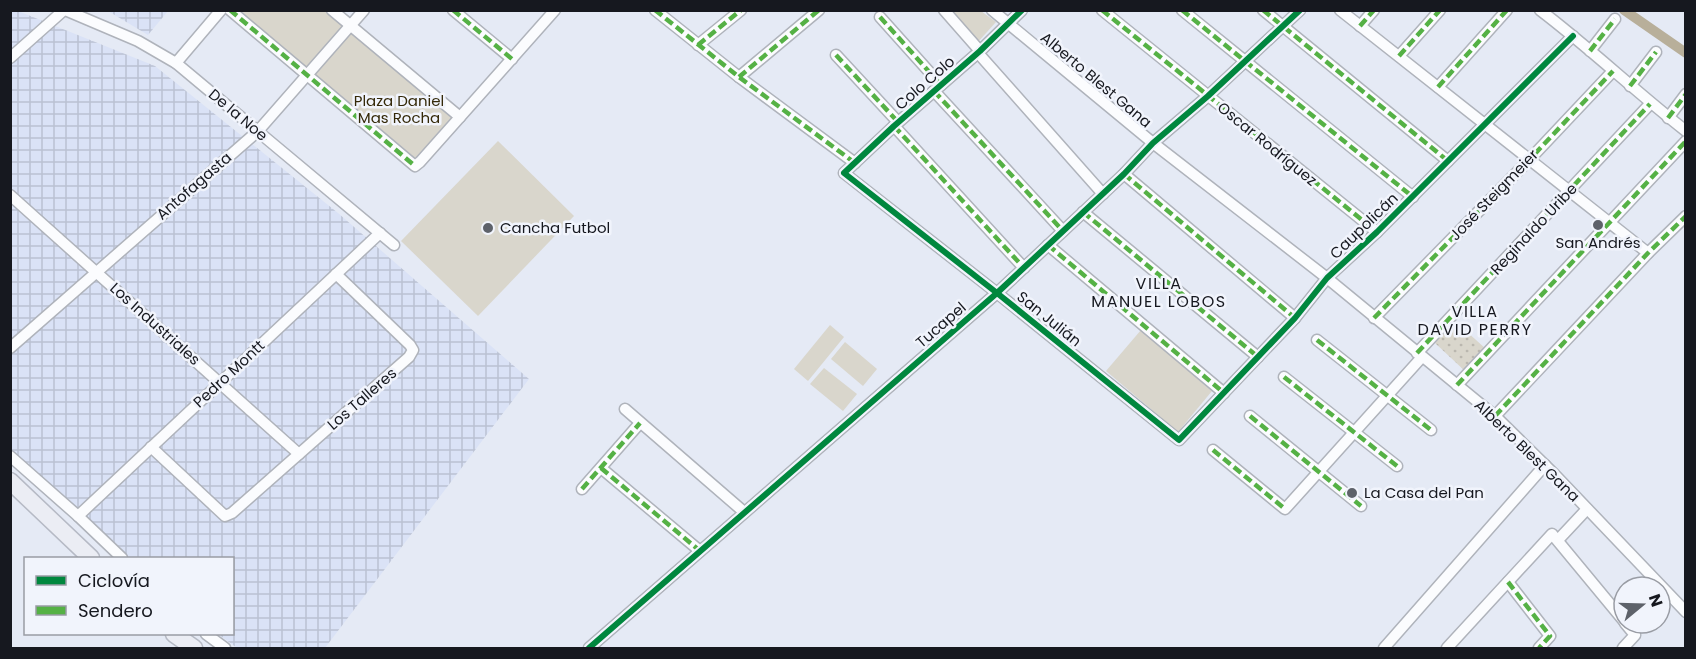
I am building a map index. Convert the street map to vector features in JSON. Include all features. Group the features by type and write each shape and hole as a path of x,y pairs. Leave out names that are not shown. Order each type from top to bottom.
{"highway":[{"path":"10,481 90,557"},
{"path":"10,488 45,514"},
{"path":"177,635 194,648"}],"street":[{"path":"10,58 65,10"},
{"name":"De la Noe","path":"65,10 138,41 176,63 394,245"},
{"path":"176,63 221,10"},
{"path":"231,10 415,166 555,10"},
{"path":"332,10 460,117"},
{"name":"Antofagasta","path":"10,348 258,131 364,10"},
{"path":"453,10 512,59"},
{"path":"698,45 741,10"},
{"path":"739,77 819,10"},
{"path":"944,10 1102,194"},
{"name":"Alberto Blest Gana","path":"992,10 1153,143 1327,279 1495,416 1686,612"},
{"name":"Colo Colo","path":"844,173 979,52 1022,10"},
{"name":"Oscar Rodríguez","path":"1102,10 1377,232"},
{"path":"1182,10 1413,196"},
{"path":"1263,10 1448,161"},
{"name":"Tucapel","path":"589,648 998,292 1124,174 1153,143 1208,96 1300,10"},
{"path":"1340,10 1648,252"},
{"path":"1360,26 1374,10"},
{"path":"1399,56 1440,10"},
{"path":"1438,87 1507,10"},
{"path":"1540,10 1613,70 1650,104 1686,131"},
{"path":"655,11 855,163"},
{"path":"879,17 937,88 1063,231"},
{"path":"1590,51 1616,19"},
{"name":"Caupolicán","path":"1179,440 1295,318 1327,279 1573,36"},
{"path":"1630,86 1656,52"},
{"path":"836,55 1024,268"},
{"name":"José Steigmeier","path":"1374,318 1530,159 1613,70"},
{"path":"1668,118 1686,94"},
{"name":"Reginaldo Uribe","path":"1214,450 1285,509 1387,396 1419,355 1650,104"},
{"path":"1457,385 1686,141"},
{"name":"San Julián","path":"844,173 998,292 1179,440"},
{"path":"1124,174 1295,318"},
{"name":"Los Industriales","path":"10,195 299,454"},
{"path":"1083,212 1258,357"},
{"path":"1495,416 1648,252 1686,216"},
{"name":"Pedro Montt","path":"78,516 380,233"},
{"path":"1048,245 1224,393"},
{"name":"Los Talleres","path":"151,447 225,516 232,513 409,357 413,350 410,345 336,274"},
{"path":"1317,340 1431,430"},
{"path":"1284,377 1397,466"},
{"path":"625,409 744,512"},
{"path":"1250,416 1361,506"},
{"path":"582,489 640,423"},
{"path":"10,456 121,557"},
{"path":"1384,648 1545,465"},
{"path":"601,468 700,551"},
{"path":"1558,540 1587,509"},
{"path":"1448,648 1552,534 1612,606"},
{"path":"1508,582 1550,636 1539,648"},
{"path":"209,635 225,648"},
{"path":"1623,648 1635,635"}],"shaded area":[{"path":"10,11 18,11 155,66 338,213 529,379 325,648 237,648 219,635 234,635 234,557 124,557 11,458"},
{"path":"108,11 168,11 148,35"}],"green space":[{"path":"236,11 327,11 347,27 308,71"},
{"path":"949,11 981,11 996,22 977,43"},
{"name":"Plaza Daniel Mas Rocha","path":"351,30 457,118 415,165 311,75"},
{"name":"Cancha Futbol","path":"498,141 574,216 478,316 401,241"},
{"path":"1455,321 1486,349 1466,372 1435,343"},
{"path":"830,325 844,337 808,381 794,369"},
{"path":"1141,330 1212,391 1178,432 1106,371"},
{"path":"845,342 877,369 863,386 831,359"},
{"path":"824,368 857,394 843,411 810,384"}],"waterway":[{"path":"1624,10 1686,53"}],"marked path":[{"path":"230,10 415,166"},
{"path":"453,10 512,59"},
{"path":"655,10 739,77 855,163"},
{"path":"698,45 741,10"},
{"path":"739,77 819,10"},
{"path":"1102,10 1377,232"},
{"path":"1182,10 1413,197"},
{"path":"1263,10 1448,161"},
{"path":"1360,26 1374,10"},
{"path":"1399,56 1440,10"},
{"path":"1438,87 1507,10"},
{"path":"880,17 941,85"},
{"path":"1590,51 1615,19"},
{"path":"1630,86 1656,52"},
{"path":"836,55 898,122"},
{"path":"1374,318 1613,71"},
{"path":"934,91 1063,231"},
{"path":"1668,118 1686,94"},
{"path":"1417,353 1650,104"},
{"path":"894,126 1024,268"},
{"path":"1457,385 1686,141"},
{"path":"1124,174 1295,318"},
{"path":"1083,212 1258,357"},
{"path":"1495,416 1648,253 1686,216"},
{"path":"1048,245 1224,393"},
{"path":"1317,340 1431,430"},
{"path":"1284,377 1397,466"},
{"path":"1250,416 1361,506"},
{"path":"582,489 640,423"},
{"path":"1213,450 1285,509"},
{"path":"601,468 700,551"},
{"path":"1508,582 1550,636 1539,648"}],"cycle path":[{"path":"1022,10 980,51 844,173 1179,440 1295,318 1327,278 1377,232 1573,36"},
{"path":"589,648 997,293 1124,174 1153,143 1208,96 1300,10"}],"place":[{"name":"San Andrés","path":"1598,225"},
{"name":"Cancha Futbol","path":"488,228"},
{"name":"La Casa del Pan","path":"1352,493"}],"district":[{"name":"VILLA MANUEL LOBOS","path":"1159,292"},
{"name":"VILLA DAVID PERRY","path":"1475,320"}]}
